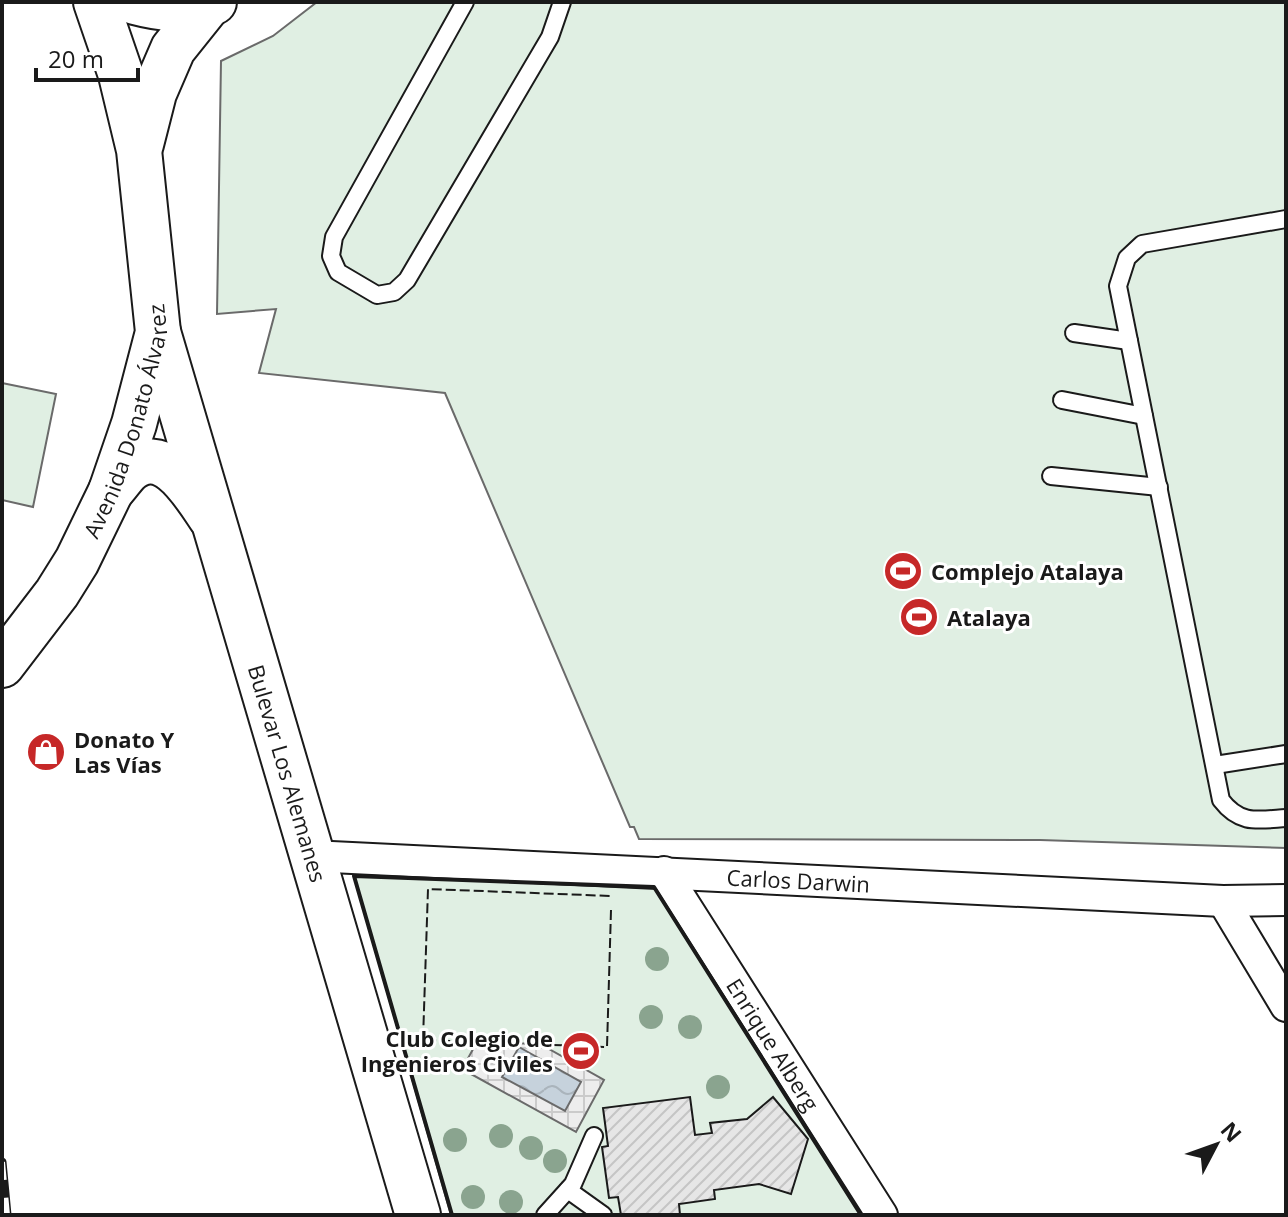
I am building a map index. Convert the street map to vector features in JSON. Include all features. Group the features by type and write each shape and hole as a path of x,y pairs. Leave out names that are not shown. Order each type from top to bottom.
{"main road":[{"name":"Avenida Donato Álvarez","path":"2,665 57,593 77,561 111,491 134,424 158,332 139,150 121,75 96,2"},
{"path":"135,2 172,9 211,3"},
{"name":"Avenida Donato Álvarez","path":"139,150 154,93 173,49 211,3"},
{"name":"Bulevar Los Alemanes","path":"158,332 418,1215"},
{"path":"111,491 140,464 157,462 166,465 182,479 211,518"}],"street":[{"name":"Carlos Darwin","path":"311,856 1223,901 1286,900"},
{"name":"Enrique Alberg","path":"664,872 882,1215"},
{"path":"1223,901 1286,1006"}],"lane":[{"path":"465,2 334,237 331,256 338,272 377,295 394,292 407,280 550,37 562,2"},
{"path":"1286,219 1142,244 1127,258 1118,286 1221,800 1231,812 1249,820 1286,818"},
{"path":"1074,333 1129,341"},
{"path":"1062,400 1144,416"},
{"path":"1051,476 1159,487"},
{"path":"1215,765 1286,754"},
{"path":"545,1215 573,1184 594,1136"},
{"path":"568,1190 603,1215"}],"green space":[{"name":"Complejo Atalaya","path":"317,2 1286,2 1286,848 1040,840 639,839 634,827 630,827 445,393 259,373 276,309 217,314 221,61 273,36"},
{"path":"2,383 56,394 33,507 2,500"},
{"name":"Club Colegio de Ingenieros Civiles","path":"354,876 654,887 861,1215 451,1215"}],"shaded area":[{"path":"477,1042 540,1044 604,1080 576,1132 462,1069"}],"water":[{"path":"519,1047 581,1082 565,1111 502,1077"}],"building":[{"path":"690,1097 695,1135 712,1133 710,1123 747,1119 773,1097 808,1139 791,1194 759,1184 714,1190 715,1199 679,1204 680,1215 621,1215 618,1197 609,1198 602,1147 608,1146 603,1108"}],"railway":[{"path":"2,1162 7,1215"}],"fence":[{"path":"611,910 607,1047 423,1040 428,889 612,896"}],"wall":[{"path":"452,1215 354,876 654,887 861,1215"}],"place":[{"name":"Complejo Atalaya","path":"903,571"},
{"name":"Atalaya","path":"919,617"},
{"name":"Donato Y Las Vías","path":"46,752"},
{"name":"Club Colegio de Ingenieros Civiles","path":"581,1051"}]}
